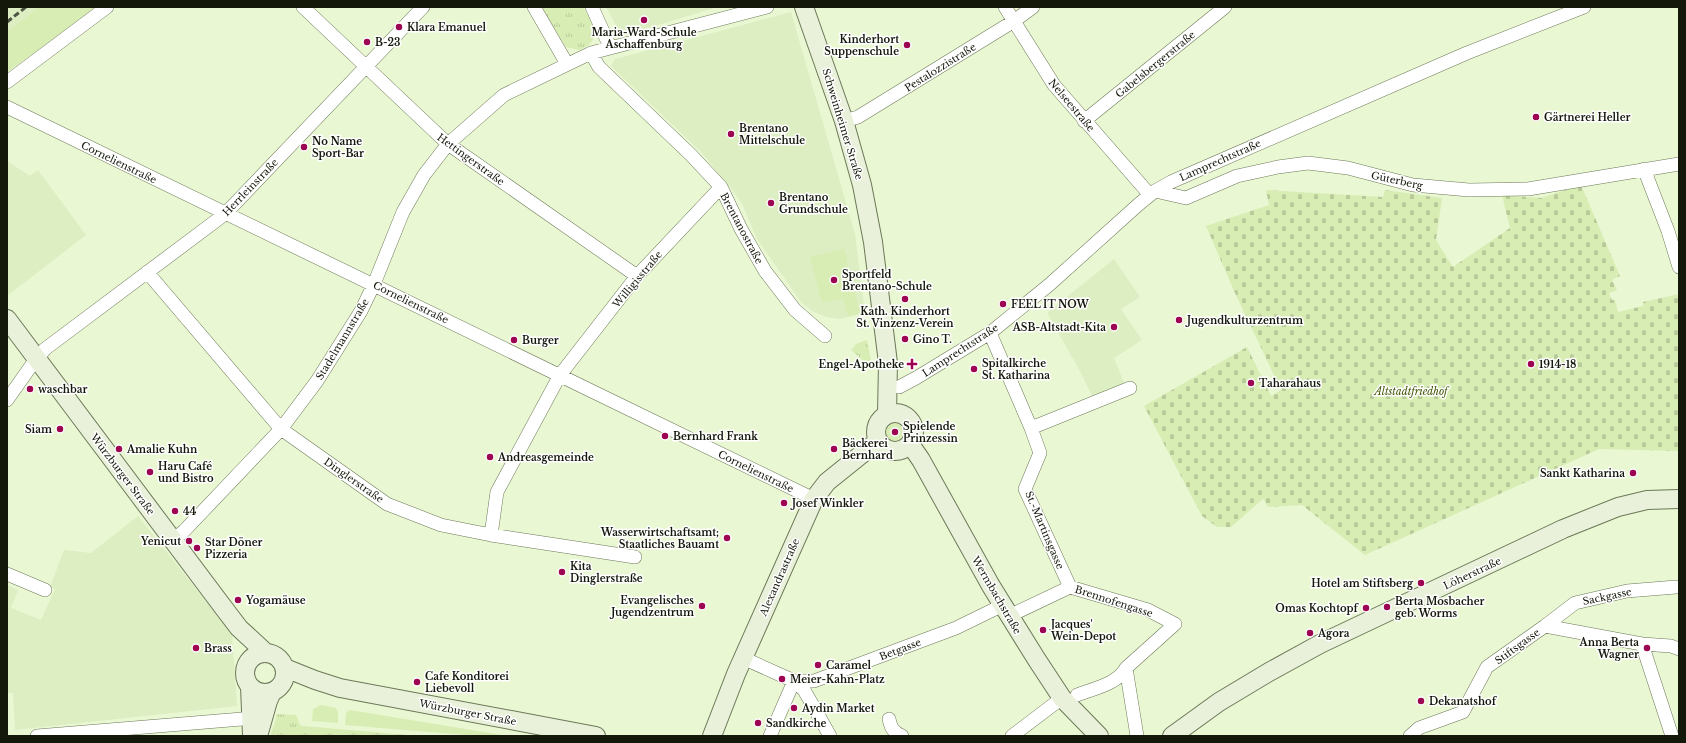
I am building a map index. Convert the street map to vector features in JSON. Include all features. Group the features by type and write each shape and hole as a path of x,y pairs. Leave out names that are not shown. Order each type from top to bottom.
{"street":[{"path":"7,82 107,7"},
{"name":"Hettingerstraße","path":"303,7 364,67 448,144 638,276"},
{"name":"Herrleinstraße","path":"7,400 45,349 225,214 423,7"},
{"path":"534,7 567,64"},
{"path":"592,7 610,47"},
{"name":"Stadelmannstraße","path":"172,541 184,531 281,429 317,381 361,311 374,284 403,212 424,175 448,144 504,94 591,53 767,7"},
{"name":"Schweinheimer Straße","path":"804,7 844,121 860,178 871,231 888,363 894,387 894,413"},
{"name":"Nelseestraße","path":"1005,7 1054,85 1084,121 1153,193"},
{"name":"Pestalozzistraße","path":"844,121 858,117 1014,21 1033,7"},
{"name":"Gabelsbergerstraße","path":"1084,121 1225,7"},
{"name":"Lamprechtstraße","path":"894,387 916,378 990,333 1049,284 1153,193 1212,163 1467,54 1584,7"},
{"name":"Brentanostraße","path":"591,53 599,67 691,155 721,188 741,230 765,270 795,310 825,336"},
{"name":"Cornelienstraße","path":"7,107 814,499"},
{"name":"Güterberg","path":"1153,193 1186,198 1237,176 1278,167 1308,163 1348,168 1413,185 1469,190 1528,188 1644,168 1679,164"},
{"path":"1644,168 1673,230 1679,267"},
{"name":"Willigisstraße","path":"492,535 496,492 560,376 638,276 721,188"},
{"name":"Dinglerstraße","path":"147,272 281,429 387,504 441,525 492,535 635,557"},
{"name":"Würzburger Straße","path":"7,319 172,541 239,628 264,652"},
{"name":"St.-Martinsgasse","path":"990,333 1031,428 1040,453 1025,490 1070,587"},
{"path":"1031,428 1130,388"},
{"path":"894,413 908,417 913,424 915,432 913,440 910,444 902,450 896,451 883,447 878,442 876,434 876,426 880,419 894,413"},
{"name":"Alexandrastraße","path":"712,736 743,658 814,499 827,482 878,442"},
{"name":"Wermbachstraße","path":"910,444 921,460 1006,610 1099,736"},
{"name":"Löherstraße","path":"1172,736 1219,702 1320,644 1563,529 1618,507 1646,500 1679,499"},
{"path":"7,574 46,590"},
{"name":"Brennofengasse","path":"1006,610 1070,587 1148,610 1175,624 1126,668"},
{"name":"Sackgasse","path":"1545,626 1575,603 1627,591 1676,587"},
{"name":"Betgasse","path":"794,681 814,681 1006,610"},
{"name":"Stiftsgasse","path":"1410,736 1419,728 1463,712 1487,667 1545,626 1642,644 1671,646 1679,649"},
{"name":"Würzburger Straße","path":"239,628 247,663"},
{"path":"1642,644 1672,736"},
{"path":"252,736 250,686 245,676 245,670 247,663 254,655 264,652 275,655 283,662 286,674 268,701 258,736"},
{"path":"743,658 794,681 804,690 830,736"},
{"name":"Würzburger Straße","path":"285,668 340,688 596,736"},
{"path":"1012,736 1069,696 1111,682 1123,673 1126,668"},
{"path":"1126,668 1137,736"},
{"path":"770,736 794,681"},
{"path":"250,686 260,692 276,689"},
{"name":"Würzburger Straße","path":"276,689 340,688"},
{"path":"37,736 69,735 242,719"},
{"path":"889,719 891,729 896,734 902,736"}],"shaded area":[{"path":"10,7 39,7 7,32 7,9"},
{"name":"Maria-Ward-Schule Aschaffenburg","path":"606,7 718,7 622,36"},
{"path":"791,12 855,234 865,313 839,319 826,317 812,311 801,302 757,239 742,204 734,192 701,152 611,66 615,59"},
{"path":"7,161 30,176 38,170 86,235 7,296"},
{"path":"1114,259 1140,297 1121,309 1142,340 1114,358 1125,385 1093,398 1080,371 1047,313"},
{"path":"138,516 232,634 237,706 15,730 13,693 7,693 7,585 18,590 11,608 41,620 55,589 50,587 64,550 91,553"}],"green space":[{"path":"39,7 98,7 7,72 7,32"},
{"path":"541,7 583,7 593,25 594,36 592,41 587,46 579,50 566,47"},
{"name":"Altstadtfriedhof","path":"1581,185 1620,276 1612,280 1617,290 1609,293 1612,300 1615,300 1618,312 1643,306 1643,302 1679,294 1679,451 1599,449 1365,555 1302,505 1268,507 1263,499 1231,527 1217,527 1202,516 1144,406 1247,347 1271,396 1281,390 1234,291 1206,226 1269,205 1266,190 1383,197 1385,190 1442,198 1436,240 1453,267 1510,228 1502,195 1541,198"},
{"name":"Sportfeld Brentano-Schule","path":"844,249 860,313 848,316 843,298 822,303 810,257"},
{"path":"867,340 871,360 865,362 851,350 856,344"},
{"path":"894,423 900,426 903,432 900,438 894,441 888,438 885,432 888,426"},
{"path":"321,705 336,708 338,713 338,723 312,721 313,709"},
{"path":"350,710 503,736 477,736 345,725 346,713"},
{"path":"276,714 296,715 300,725 303,726 420,736 270,736 276,719"}],"railway":[{"path":"7,22 26,7"}],"place":[{"name":"Maria-Ward-Schule Aschaffenburg","path":"644,20"},
{"name":"Klara Emanuel","path":"399,27"},
{"name":"B-23","path":"367,42"},
{"name":"Kinderhort Suppenschule","path":"907,45"},
{"name":"Gärtnerei Heller","path":"1536,117"},
{"name":"Brentano Mittelschule","path":"731,134"},
{"name":"No Name Sport-Bar","path":"304,147"},
{"name":"Brentano Grundschule","path":"771,203"},
{"name":"Sportfeld Brentano-Schule","path":"834,280"},
{"name":"Kath. Kinderhort St. Vinzenz-Verein","path":"905,299"},
{"name":"FEEL IT NOW","path":"1003,304"},
{"name":"Jugendkulturzentrum","path":"1179,320"},
{"name":"ASB-Altstadt-Kita","path":"1114,327"},
{"name":"Gino T.","path":"905,339"},
{"name":"Burger","path":"514,340"},
{"name":"Engel-Apotheke","path":"912,364"},
{"name":"1914-18","path":"1531,364"},
{"name":"Spitalkirche St. Katharina","path":"974,369"},
{"name":"Taharahaus","path":"1251,383"},
{"name":"waschbar","path":"30,389"},
{"name":"Siam","path":"60,429"},
{"name":"Spielende Prinzessin","path":"895,432"},
{"name":"Bernhard Frank","path":"665,436"},
{"name":"Amalie Kuhn","path":"119,449"},
{"name":"Bäckerei Bernhard","path":"834,449"},
{"name":"Andreasgemeinde","path":"490,457"},
{"name":"Haru Café und Bistro","path":"150,472"},
{"name":"Sankt Katharina","path":"1633,473"},
{"name":"Josef Winkler","path":"784,503"},
{"name":"44","path":"175,511"},
{"name":"Wasserwirtschaftsamt; Staatliches Bauamt","path":"727,538"},
{"name":"Yenicut","path":"189,541"},
{"name":"Star Döner Pizzeria","path":"197,548"},
{"name":"Kita Dinglerstraße","path":"562,572"},
{"name":"Hotel am Stiftsberg","path":"1421,583"},
{"name":"Yogamäuse","path":"238,600"},
{"name":"Evangelisches Jugendzentrum","path":"702,606"},
{"name":"Berta Mosbacher geb. Worms","path":"1387,607"},
{"name":"Omas Kochtopf","path":"1366,608"},
{"name":"Jacques' Wein-Depot","path":"1043,630"},
{"name":"Agora","path":"1310,633"},
{"name":"Brass","path":"196,648"},
{"name":"Anna Berta Wagner","path":"1647,648"},
{"name":"Caramel","path":"818,665"},
{"name":"Meier-Kahn-Platz","path":"782,679"},
{"name":"Cafe Konditorei Liebevoll","path":"417,682"},
{"name":"Dekanatshof","path":"1421,701"},
{"name":"Aydin Market","path":"794,708"},
{"name":"Sandkirche","path":"758,723"}]}
